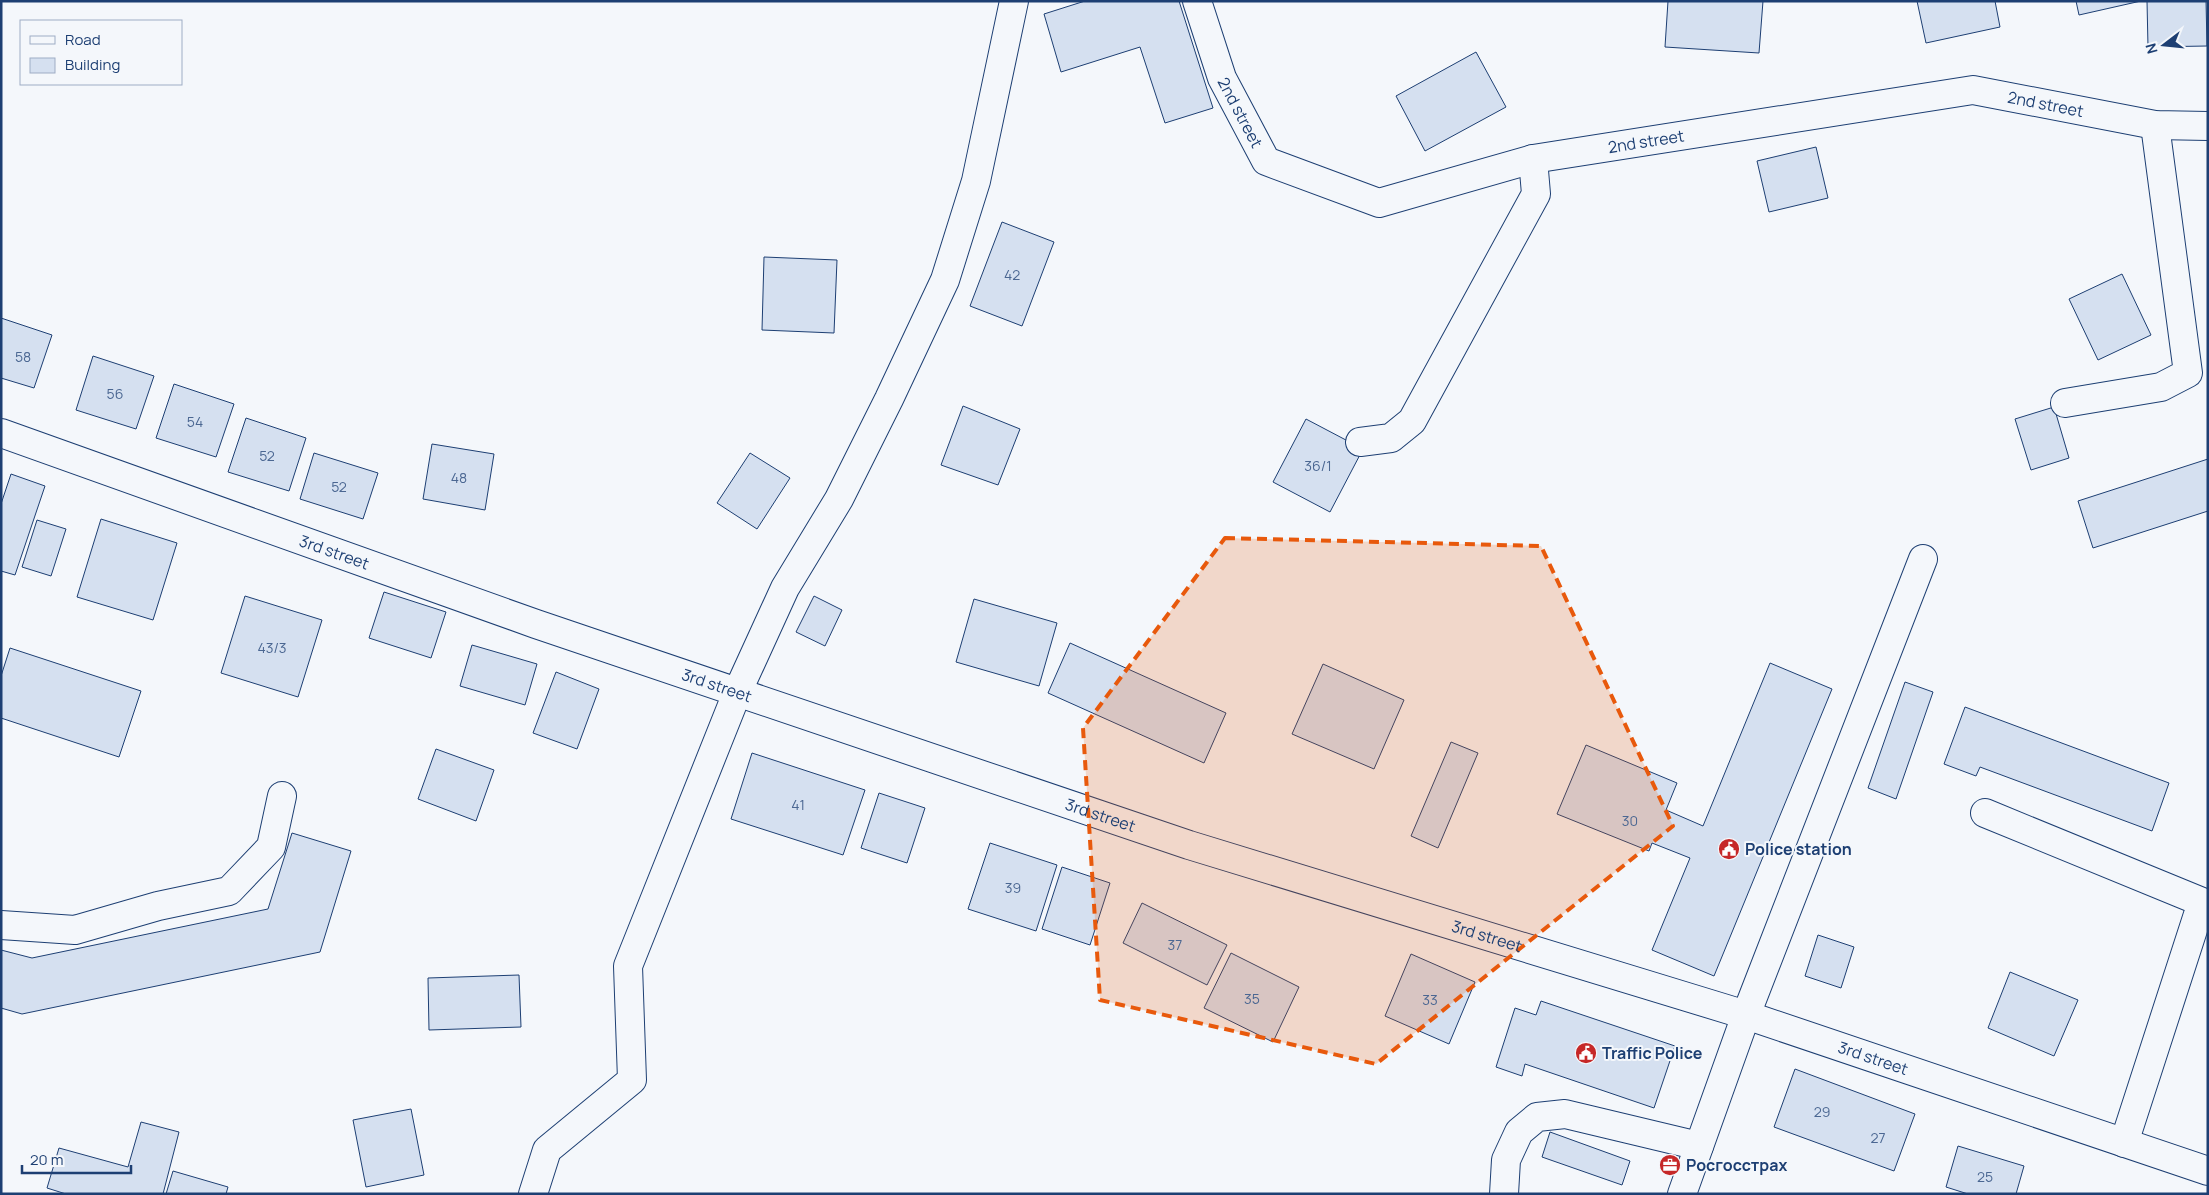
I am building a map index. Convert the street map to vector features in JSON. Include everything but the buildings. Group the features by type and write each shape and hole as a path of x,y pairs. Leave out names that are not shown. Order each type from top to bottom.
{"street":[{"path":"532,1194 547,1150 632,1080 628,966 737,693 785,588 839,499 890,399 945,280 976,181 1014,1"},
{"name":"2nd street","path":"1197,1 1222,78 1266,162 1379,203 1534,159 1973,90 2155,125 2208,126"},
{"path":"2065,403 2161,387 2188,373 2155,125"},
{"path":"1360,442 1392,438 1412,421 1536,194 1534,159"},
{"name":"3rd street","path":"1,433 536,624 1189,845 1746,1015 2208,1171"},
{"path":"1682,1194 1746,1015 1923,559"},
{"path":"1,925 75,930 158,906 229,891 271,847 282,796"},
{"path":"1985,813 2205,897 2124,1143"},
{"path":"1504,1194 1506,1160 1519,1132 1537,1117 1565,1114 1699,1146"}],"highlighted area":[{"path":"1225,538 1541,546 1673,826 1376,1064 1100,1000 1083,728"}],"place":[{"name":"Police station","path":"1729,849"},
{"name":"Traffic Police","path":"1586,1053"},
{"name":"Росгосстрах","path":"1670,1165"}]}
